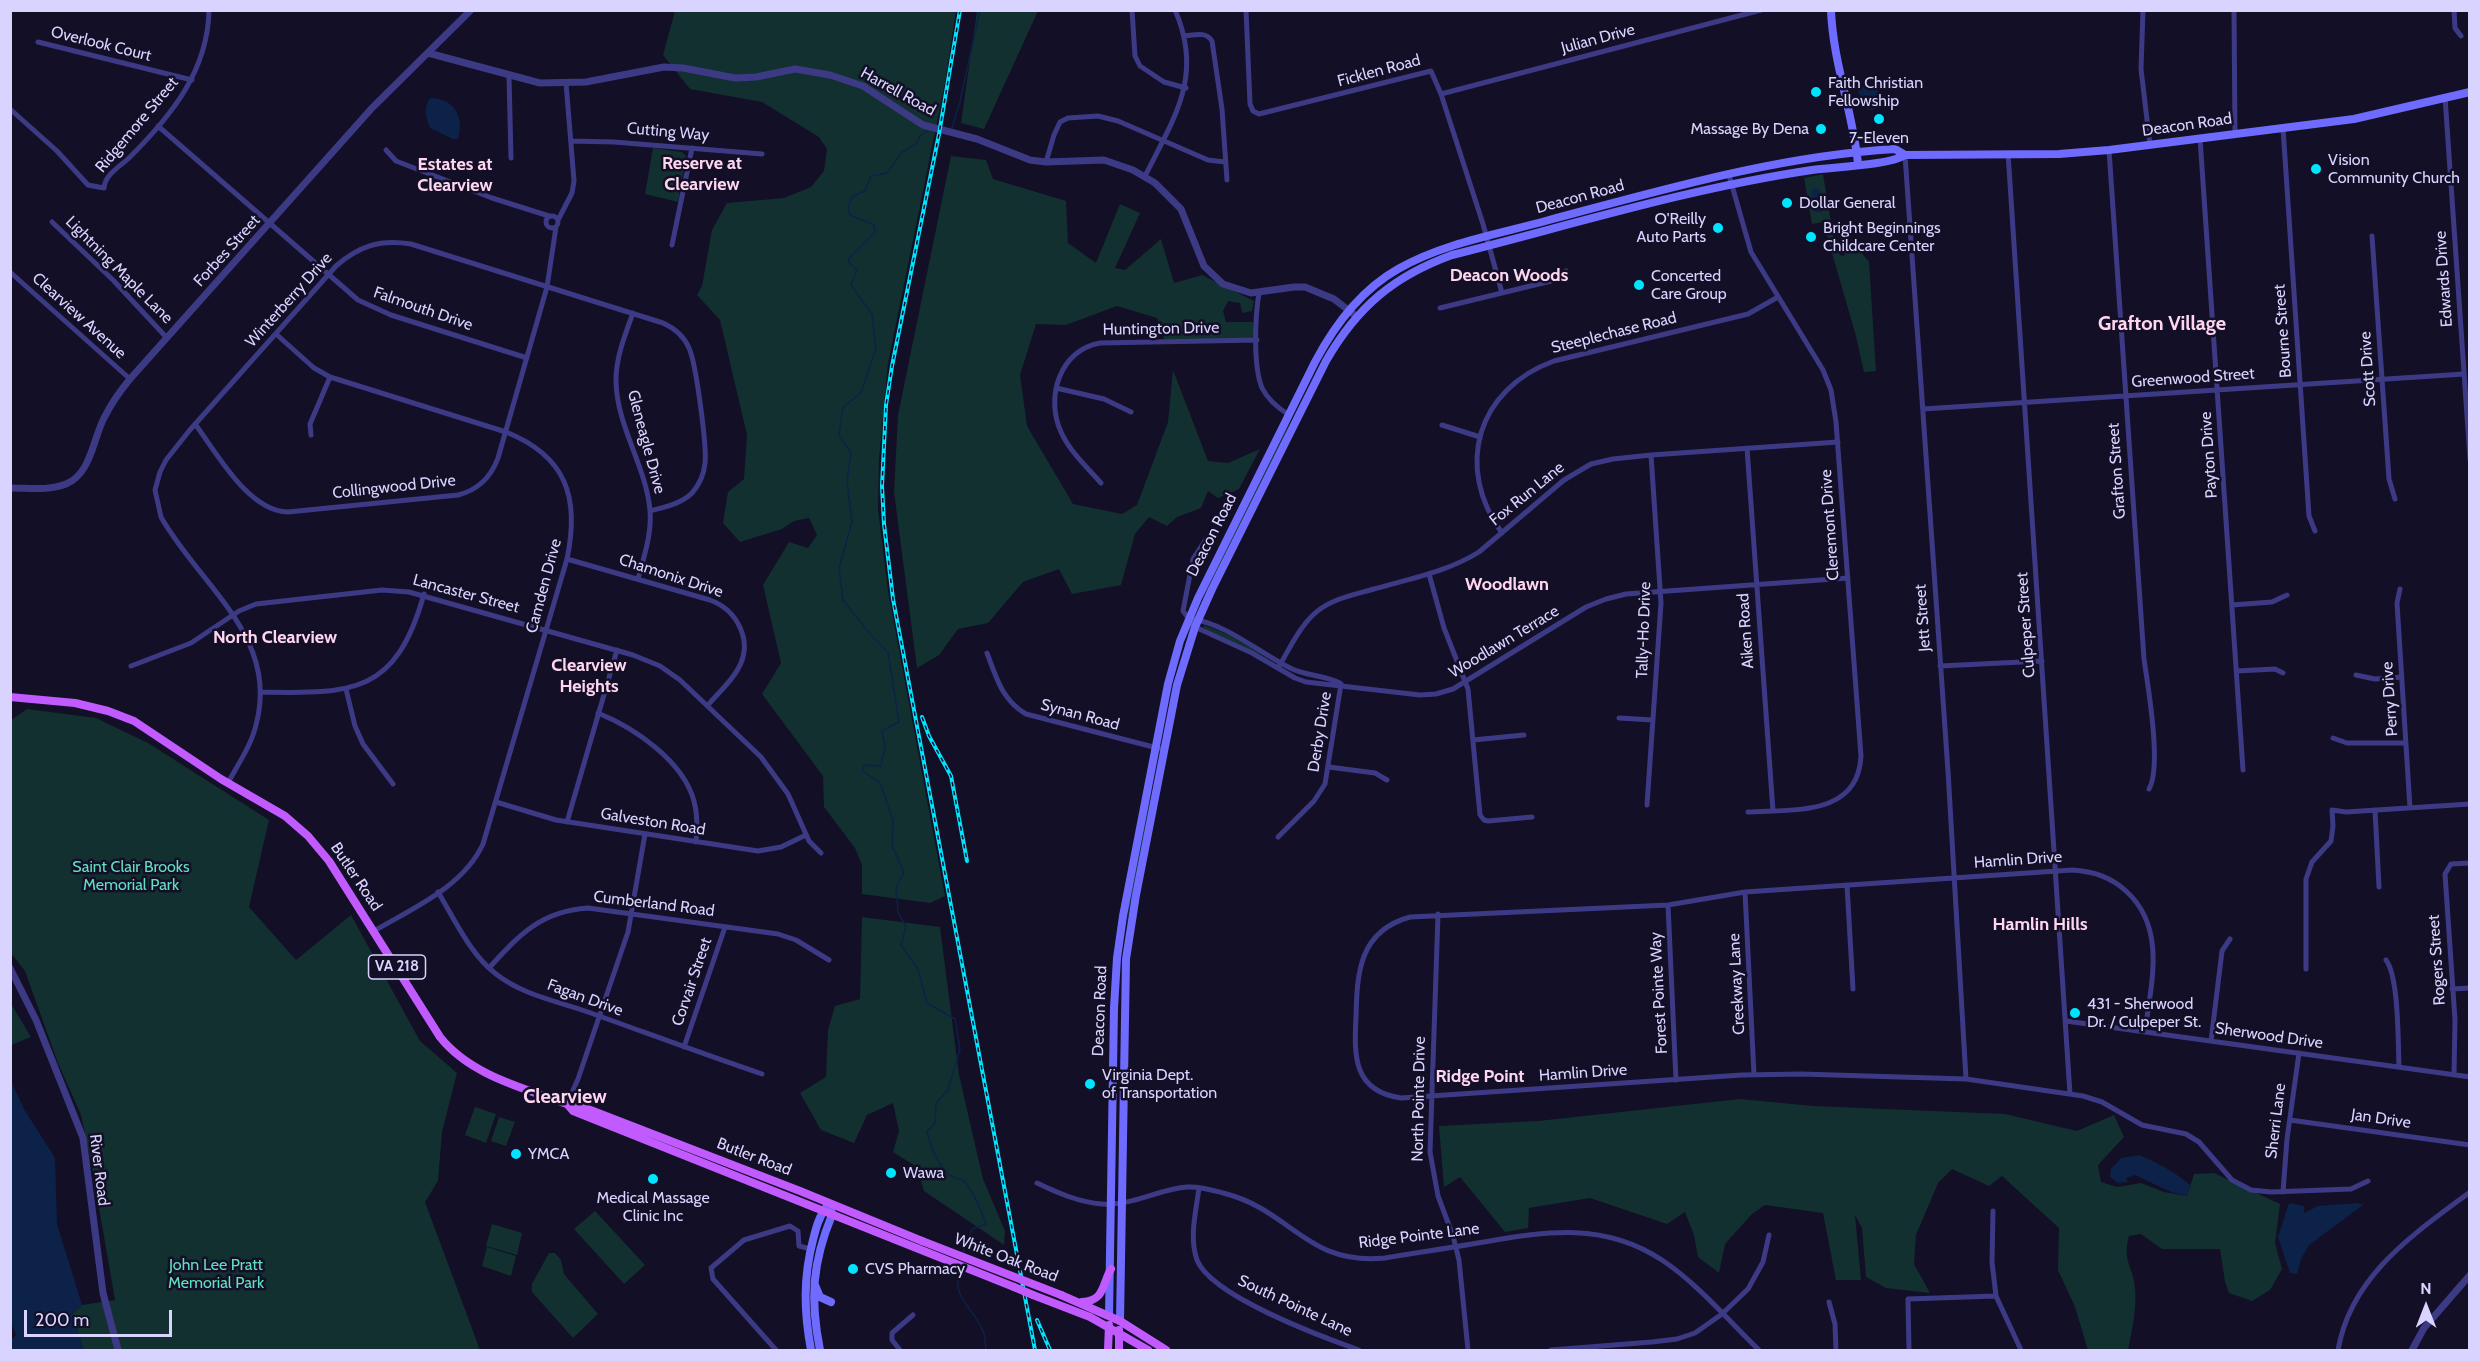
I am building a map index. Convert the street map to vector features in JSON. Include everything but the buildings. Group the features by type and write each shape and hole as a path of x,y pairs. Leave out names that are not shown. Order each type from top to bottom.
{"main road":[{"path":"1831,10 1833,37 1858,164"},
{"name":"Deacon Road","path":"1487,242 1731,184 1897,160 1905,155 2059,154 2109,150 2376,114 2469,92"},
{"name":"Deacon Road","path":"1108,1350 1114,1008 1117,958 1172,666 1189,618 1323,348 1353,314 1414,270 1487,242 1729,175 1797,160 1895,149 1905,155"},
{"name":"Deacon Road","path":"1119,1350 1126,959 1177,685 1197,623 1326,361 1353,314"},
{"name":"Butler Road","path":"10,697 75,703 123,716 157,734 228,783 271,806 308,836 335,869 440,1037 455,1054 480,1070 567,1104 573,1111 827,1213"},
{"name":"Butler Road","path":"567,1104 574,1103 830,1203"},
{"path":"820,1350 815,1323 813,1281 830,1203"},
{"name":"White Oak Road","path":"830,1203 1109,1315 1166,1350"},
{"path":"811,1350 805,1303 807,1264 827,1213"},
{"name":"White Oak Road","path":"827,1213 1063,1306 1109,1327 1148,1350"},
{"path":"1079,1302 1095,1300 1101,1295 1105,1279 1111,1269"},
{"path":"813,1281 820,1297 831,1302 821,1307 815,1323"}],"street":[{"name":"Ridgemore Street","path":"10,109 57,151 88,185 104,188 104,183 113,171 128,159 158,126 180,100 192,80 205,43 209,10"},
{"name":"Forbes Street","path":"10,488 52,488 77,477 84,468 109,409 130,379 372,108 471,10"},
{"path":"1132,10 1135,56 1140,66 1164,82 1186,88"},
{"path":"1145,176 1179,109 1186,88 1188,66 1184,36 1175,10"},
{"name":"Ficklen Road","path":"1246,10 1250,104 1256,113 1262,115 1431,71 1441,94 1502,293"},
{"name":"Julian Drive","path":"1441,94 1761,10"},
{"path":"2143,10 2141,69 2150,145"},
{"path":"2234,10 2235,134"},
{"path":"2454,10 2455,28 2461,36"},
{"path":"1184,36 1203,34 1209,36 1212,41 1219,81 1227,180"},
{"name":"Overlook Court","path":"38,42 192,80"},
{"name":"Harrell Road","path":"428,53 540,83 603,80 664,67 745,78 805,70 830,75 863,86 923,125 977,139 1030,160 1047,162 1104,160 1145,176 1166,192 1181,209 1201,260 1209,273 1232,288 1259,293 1282,288 1305,287 1334,299 1353,314"},
{"path":"509,76 511,158"},
{"path":"386,150 396,161 541,214 552,221 563,210 574,186 566,83"},
{"name":"Edwards Drive","path":"2445,97 2469,459"},
{"path":"1047,162 1058,124 1068,118 1098,116 1111,118 1208,160 1225,162"},
{"name":"Falmouth Drive","path":"158,126 358,300 379,311 527,358"},
{"name":"Bourne Street","path":"2283,128 2309,516 2315,531"},
{"name":"Payton Drive","path":"2200,138 2243,770"},
{"name":"Cutting Way","path":"571,141 592,140 762,154"},
{"path":"672,245 692,148"},
{"name":"Grafton Street","path":"2109,150 2144,659 2151,715 2154,773 2149,789"},
{"name":"Culpeper Street","path":"2008,153 2070,1094"},
{"name":"Jett Street","path":"1905,155 1966,1079"},
{"name":"Cleremont Drive","path":"1729,175 1751,252 1827,379 1833,400 1861,756 1857,775 1848,792 1830,804 1748,812"},
{"name":"Collingwood Drive","path":"195,424 250,495 269,508 281,512 465,493 478,486 493,470 548,287 555,237 552,221"},
{"name":"Lightning Maple Lane","path":"52,222 113,280 167,338"},
{"name":"Scott Drive","path":"2372,236 2389,479 2396,499"},
{"name":"Winterberry Drive","path":"228,783 252,737 259,712 261,692 257,657 248,638 165,524 156,501 157,480 162,466 195,424 328,275 345,259 379,242 396,242 422,247 668,325 680,335 693,359 706,455 703,471 692,493 677,503 650,511"},
{"path":"1440,308 1551,281 1566,270"},
{"name":"Clearview Avenue","path":"10,272 130,379"},
{"path":"1259,293 1258,365 1263,390 1273,404 1289,415"},
{"name":"Steeplechase Road","path":"1502,533 1487,510 1479,487 1476,466 1480,437 1489,413 1516,381 1537,368 1572,356 1748,314 1778,297"},
{"name":"Gleneagle Drive","path":"633,313 620,349 616,382 620,406 650,511 648,545 638,579"},
{"name":"Camden Drive","path":"276,334 314,368 330,377 506,432 539,449 554,463 564,479 572,508 572,531 567,559 496,802 478,854 460,877 374,931"},
{"name":"Huntington Drive","path":"1101,483 1072,450 1060,431 1055,407 1056,388 1068,360 1079,350 1093,345 1257,340"},
{"name":"Greenwood Street","path":"1923,409 2464,374"},
{"path":"311,435 310,424 330,377"},
{"path":"1056,388 1104,399 1131,412"},
{"path":"1442,425 1480,437"},
{"name":"Fox Run Lane","path":"1279,665 1303,626 1323,606 1340,598 1429,574 1468,559 1564,480 1581,469 1602,461 1651,455 1838,442"},
{"name":"Aiken Road","path":"1747,448 1773,811"},
{"name":"Tally-Ho Drive","path":"1647,805 1661,592 1651,455"},
{"path":"1197,623 1183,610 1193,559 1206,539 1212,540"},
{"name":"Chamonix Drive","path":"567,559 716,602 730,611 738,621 744,645 742,661 735,674 708,705"},
{"path":"1429,574 1444,628 1466,681 1480,815 1486,821 1532,817"},
{"name":"Woodlawn Terrace","path":"1197,623 1279,665 1306,682 1427,695 1445,692 1596,602 1617,596 1848,578"},
{"name":"Perry Drive","path":"2400,589 2397,603 2410,808"},
{"name":"Lancaster Street","path":"131,666 191,643 232,615 256,604 382,590 424,594 617,650 665,669 708,705 771,768 788,794 806,835 821,853"},
{"path":"261,692 316,693 363,684 378,674 401,652 416,623 424,594"},
{"path":"2232,605 2272,602 2287,595"},
{"path":"567,822 617,650"},
{"name":"Synan Road","path":"987,653 1003,693 1013,705 1026,714 1165,750"},
{"path":"1940,666 2042,661"},
{"path":"2237,671 2275,669 2283,673"},
{"path":"2356,675 2375,679 2402,677"},
{"name":"Derby Drive","path":"1278,837 1319,795 1325,784 1341,684"},
{"path":"346,689 360,739 393,784"},
{"path":"598,713 636,731 680,774 694,800 697,818 696,842"},
{"path":"1619,718 1653,720"},
{"path":"1473,740 1524,735"},
{"path":"2333,738 2347,743 2406,743"},
{"path":"1329,767 1374,773 1387,780"},
{"name":"Galveston Road","path":"496,802 567,822 764,850 781,847 806,835"},
{"path":"2306,969 2306,879 2312,862 2331,841 2332,810 2375,810 2469,804"},
{"path":"2375,810 2379,887"},
{"path":"567,1104 599,1017 633,913 645,834"},
{"name":"Rogers Street","path":"2454,1075 2455,1020 2445,874 2451,864 2469,863"},
{"name":"Hamlin Drive","path":"2145,1031 2153,951 2151,933 2145,915 2128,893 2108,879 2082,871 2055,871 1745,892 1668,905 1438,914 1401,920 1377,936 1363,958 1357,990 1355,1052 1357,1065 1373,1088 1387,1095 1401,1098 1754,1075 1801,1074 1966,1079 2070,1094 2102,1102 2142,1125 2186,1134 2199,1142 2238,1185 2251,1190 2283,1192 2351,1189 2368,1181"},
{"path":"1847,885 1853,989"},
{"name":"Fagan Drive","path":"438,892 475,951 489,968 516,986 762,1074"},
{"name":"Creekway Lane","path":"1745,892 1754,1075"},
{"name":"Forest Pointe Way","path":"1668,905 1676,1080"},
{"name":"Cumberland Road","path":"489,968 519,936 540,921 557,913 588,908 787,936 829,960"},
{"name":"North Pointe Drive","path":"1438,914 1430,1137 1432,1171 1438,1196 1456,1247 1461,1272 1468,1350"},
{"name":"Corvair Street","path":"684,1047 725,927"},
{"path":"2211,1041 2223,951 2230,939"},
{"path":"2386,960 2393,980 2398,1067"},
{"name":"River Road","path":"10,968 36,1020 81,1132 87,1156 90,1210 103,1293 118,1350"},
{"path":"2452,989 2469,987"},
{"name":"Sherwood Drive","path":"2066,1021 2469,1077"},
{"name":"Sherri Lane","path":"2283,1192 2299,1053"},
{"name":"Jan Drive","path":"2290,1120 2469,1145"},
{"name":"Ridge Pointe Lane","path":"1037,1182 1074,1199 1104,1204 1138,1200 1186,1187 1230,1195 1266,1209 1310,1243 1339,1256 1373,1259 1546,1232 1573,1231 1606,1237 1637,1247 1662,1260 1688,1281 1759,1350"},
{"name":"South Pointe Lane","path":"1199,1188 1194,1245 1200,1265 1209,1277 1263,1310 1359,1350"},
{"path":"2338,1350 2354,1305 2385,1261 2421,1227 2469,1192"},
{"path":"1993,1211 1992,1262 1996,1296 2021,1350"},
{"path":"776,1350 713,1279 711,1268 744,1240 790,1226 798,1232 799,1246 811,1249"},
{"path":"1551,1350 1677,1339 1703,1329 1722,1314 1754,1280 1767,1252 1769,1235"},
{"path":"2412,1350 2424,1328 2469,1275"},
{"path":"1909,1350 1908,1299 1996,1296"},
{"path":"1828,1302 1834,1324 1836,1350"},
{"path":"900,1350 892,1340 892,1333 913,1315"}],"green space":[{"path":"675,11 956,11 945,83 888,363 879,460 878,509 888,591 945,896 930,903 862,894 862,865 855,848 824,807 823,776 762,694 781,663 763,585 789,542 808,548 817,535 809,518 794,521 782,529 740,542 723,523 728,492 744,479 747,435 720,320 697,295 702,286 712,230 727,203 784,198 811,187 824,171 827,149 819,137 762,102 690,89 663,55"},
{"path":"977,11 1038,11 984,129 961,123"},
{"path":"653,148 682,152 686,156 678,202 645,194"},
{"path":"951,156 986,160 993,179 1066,201 1068,243 1096,263 1120,204 1140,213 1115,268 1125,270 1161,239 1174,283 1202,275 1254,301 1252,311 1242,313 1240,303 1228,301 1223,311 1226,322 1253,322 1255,339 1164,339 1157,318 1117,306 1066,325 1036,324 1020,375 1027,426 1073,504 1122,514 1137,505 1168,422 1173,370 1208,461 1228,463 1260,449 1239,489 1218,498 1208,491 1201,508 1177,517 1167,526 1149,517 1135,534 1121,585 1072,594 1059,569 1023,582 988,623 958,629 939,655 917,668 894,492 898,415"},
{"path":"1823,174 1835,246 1840,255 1844,256 1847,244 1855,245 1869,262 1876,371 1864,372 1823,222 1812,224 1804,178"},
{"path":"1295,409 1283,439 1206,594 1226,547"},
{"path":"1204,625 1232,636 1268,658 1205,629"},
{"path":"27,709 96,718 148,743 269,820 249,907 296,960 351,915 420,1041 457,1073 442,1132 438,1181 425,1202 480,1350 86,1350 83,1348 72,1314 82,1305 115,1300 92,1167 81,1115 58,1063 25,971 11,953 11,720"},
{"path":"1153,778 1147,824 1126,928 1131,890"},
{"path":"862,917 940,927 959,1075 983,1179 1005,1231 1004,1245 924,1191 917,1167 893,1152 899,1131 893,1103 867,1115 854,1143 821,1130 800,1093 826,1077 828,1030 835,1006 860,999"},
{"path":"10,1002 31,1037 11,1045 10,1045"},
{"path":"1740,1099 1813,1106 2005,1114 2077,1131 2114,1115 2124,1137 2098,1165 2101,1182 2117,1187 2141,1183 2164,1192 2187,1196 2194,1174 2214,1173 2280,1204 2275,1243 2282,1269 2270,1290 2252,1301 2229,1293 2220,1249 2162,1249 2141,1234 2129,1236 2127,1258 2134,1280 2135,1296 2134,1319 2128,1350 2088,1350 2075,1307 2058,1270 2059,1228 2002,1176 1989,1186 1952,1169 1938,1183 1916,1235 1914,1264 1930,1293 1886,1288 1866,1277 1862,1228 1855,1215 1861,1280 1836,1280 1823,1213 1765,1205 1752,1214 1725,1244 1719,1273 1698,1257 1694,1235 1685,1212 1667,1224 1590,1198 1529,1208 1528,1228 1505,1232 1460,1177 1444,1187 1439,1126 1538,1121"},
{"name":"YMCA","path":"475,1107 496,1114 486,1143 465,1135"},
{"name":"YMCA","path":"499,1117 515,1122 506,1146 491,1141"},
{"path":"595,1211 645,1265 624,1284 574,1229"},
{"path":"492,1224 522,1233 517,1255 486,1246"},
{"path":"487,1247 516,1256 511,1276 482,1266"},
{"path":"549,1253 555,1253 561,1260 564,1274 598,1314 573,1338 532,1292 532,1284"}],"water":[{"path":"1862,87 1878,88 1876,109 1869,110 1862,107 1858,90"},
{"path":"430,98 445,101 456,110 460,123 458,139 453,139 430,128 426,109"},
{"path":"1816,188 1820,190 1822,212 1819,213 1814,211 1811,190"},
{"path":"11,1081 24,1109 55,1158 57,1224 82,1305 72,1314 83,1348 86,1350 11,1350 11,1340 16,1335 10,1319"},
{"path":"2139,1155 2166,1168 2191,1186 2187,1196 2171,1192 2135,1175 2126,1178 2128,1182 2118,1183 2110,1177 2111,1169 2121,1158"},
{"path":"2289,1203 2304,1206 2304,1213 2318,1206 2358,1203 2363,1205 2309,1245 2301,1259 2297,1274 2290,1273 2278,1237"}],"waterway":[{"path":"952,128 980,10"},
{"path":"927,131 920,136 916,144 902,152 887,173 871,176 865,191 853,196 848,206 850,215 874,225 875,232 850,257 848,262 857,270 851,285 872,314 876,348 861,393 843,407 839,435 851,453 847,481 852,522 839,568 843,600 869,633 888,652 899,722 882,731 885,747 881,766 865,765 862,770 880,783 893,820 892,845 904,873 896,887 898,912 906,927 901,945 918,969 927,1003 955,1019 960,1049 948,1090 936,1103 935,1123 927,1132 944,1170 965,1182 986,1224 972,1229 963,1253"},
{"path":"959,1270 958,1288 983,1331 986,1350"}],"railway":[{"path":"960,10 939,134 886,405 882,486 884,524 893,599 1035,1350"},
{"path":"922,717 929,736 951,776 967,861"},
{"path":"1037,1320 1050,1350"}],"place":[{"name":"Faith Christian Fellowship","path":"1816,92"},
{"name":"7-Eleven","path":"1879,119"},
{"name":"Massage By Dena","path":"1821,129"},
{"name":"Vision Community Church","path":"2316,169"},
{"name":"Dollar General","path":"1787,203"},
{"name":"O'Reilly Auto Parts","path":"1718,228"},
{"name":"Bright Beginnings Childcare Center","path":"1811,237"},
{"name":"Concerted Care Group","path":"1639,285"},
{"name":"431 - Sherwood Dr. / Culpeper St.","path":"2075,1013"},
{"name":"Virginia Dept. of Transportation","path":"1090,1084"},
{"name":"YMCA","path":"516,1154"},
{"name":"Wawa","path":"891,1173"},
{"name":"Medical Massage Clinic Inc","path":"653,1179"},
{"name":"CVS Pharmacy","path":"853,1269"}],"district":[{"name":"Reserve at Clearview","path":"702,174"},
{"name":"Estates at Clearview","path":"455,175"},
{"name":"Deacon Woods","path":"1509,276"},
{"name":"Grafton Village","path":"2162,324"},
{"name":"Woodlawn","path":"1507,585"},
{"name":"North Clearview","path":"275,638"},
{"name":"Clearview Heights","path":"589,676"},
{"name":"Hamlin Hills","path":"2040,925"},
{"name":"Ridge Point","path":"1480,1077"},
{"name":"Clearview","path":"565,1097"}],"park label":[{"name":"Saint Clair Brooks Memorial Park","path":"131,876"},
{"name":"John Lee Pratt Memorial Park","path":"216,1274"}]}
